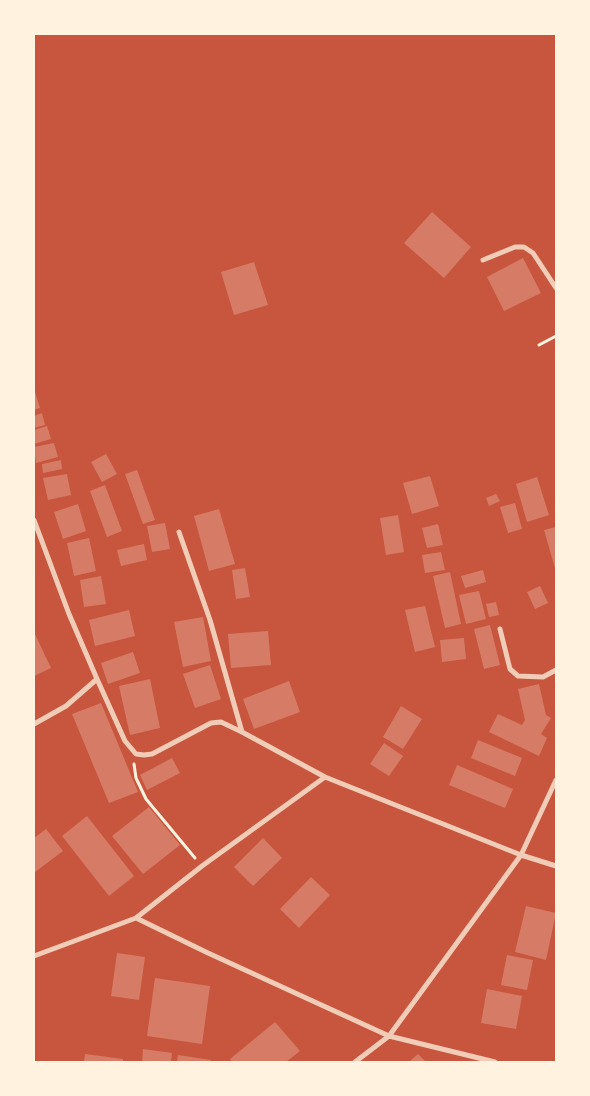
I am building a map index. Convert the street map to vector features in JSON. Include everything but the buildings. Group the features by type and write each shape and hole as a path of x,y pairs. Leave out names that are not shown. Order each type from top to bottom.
{"street":[{"path":"483,260 515,247 524,247 533,253 556,288"},
{"path":"34,520 69,614 97,679 125,741 136,754 152,754 211,723 221,722 325,777 521,855 556,866"},
{"path":"179,532 210,620 242,732"},
{"path":"500,629 510,669 518,676 543,677 556,670"},
{"path":"34,724 66,706 97,679"},
{"path":"34,956 136,918 202,866 325,777"},
{"path":"355,1062 389,1036 521,855 556,780"},
{"path":"136,918 389,1036 495,1062"}],"path":[{"path":"539,345 556,336"},
{"path":"136,754 134,768 146,799 202,866"}]}
